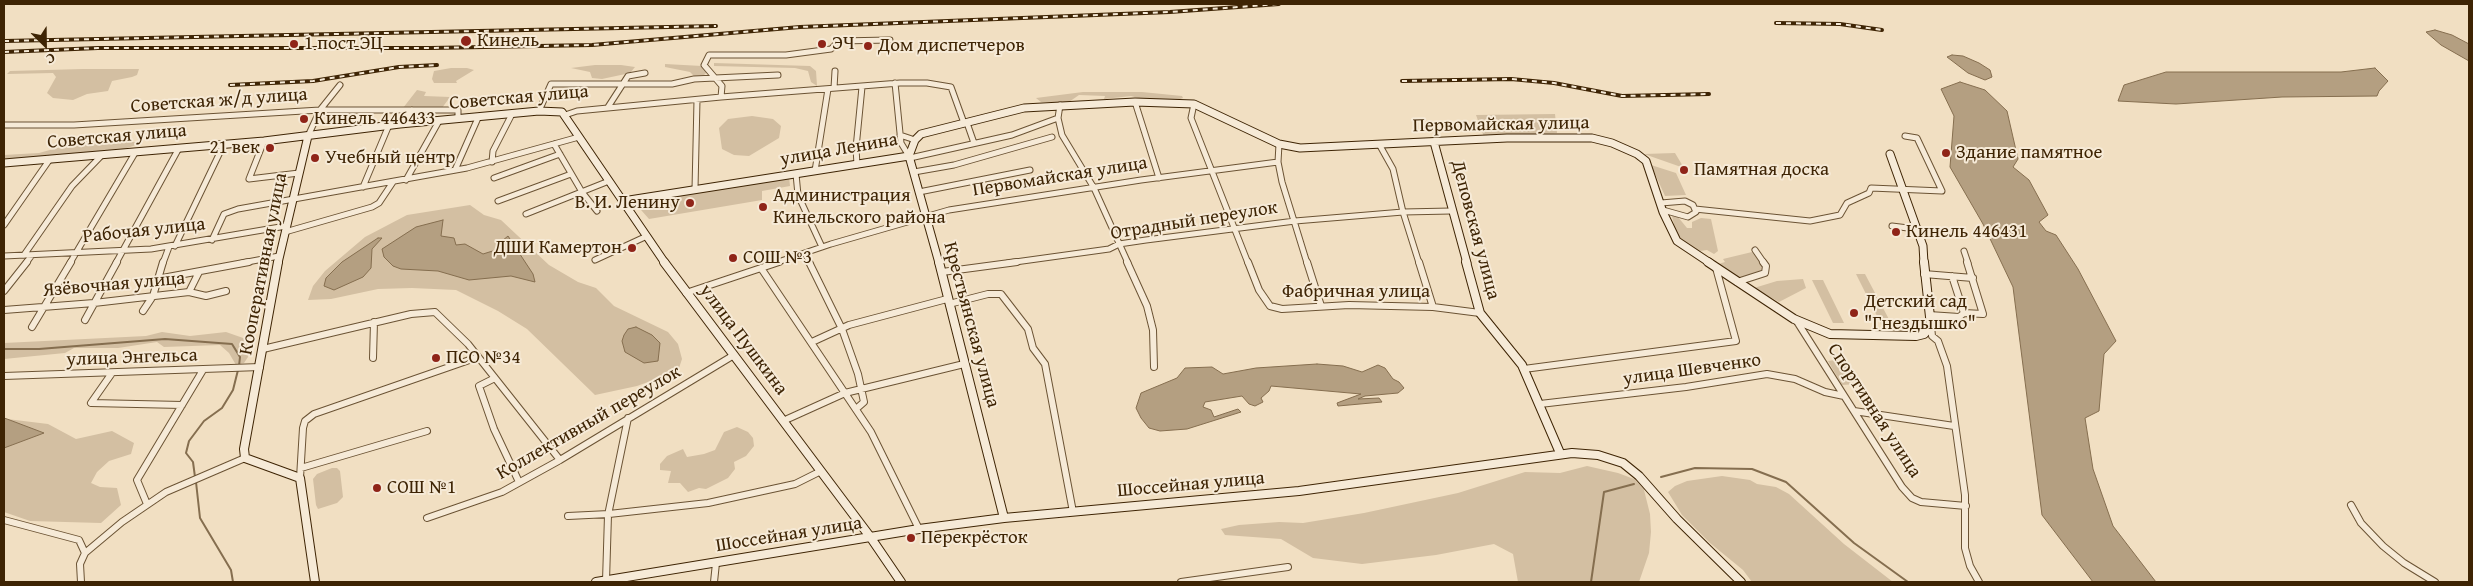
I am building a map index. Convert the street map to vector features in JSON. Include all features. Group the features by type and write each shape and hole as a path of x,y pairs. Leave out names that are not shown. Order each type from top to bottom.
{"street":[{"path":"721,97 722,86 704,64 709,55 786,55 830,50 839,41 890,40"},
{"path":"815,171 835,70"},
{"path":"608,108 628,76 646,73"},
{"path":"539,111 551,84 672,84 694,79 778,75"},
{"name":"Советская улица","path":"5,164 264,141 389,125 539,111 557,111 565,114 577,111 721,97 895,83 948,85 965,123"},
{"name":"Крестьянская улица","path":"895,83 902,148 909,157 914,172 942,272 1004,518"},
{"name":"Кооперативная улица","path":"245,458 244,449 279,256 308,136 320,110 340,85"},
{"path":"857,165 856,148 862,87"},
{"path":"695,189 697,100"},
{"path":"1135,102 1159,178"},
{"name":"улица Ленина","path":"622,201 909,157 915,140 924,133 1032,106 1135,102 1194,104 1279,144"},
{"name":"Фабричная улица","path":"1194,104 1191,118 1214,172 1259,290 1270,306 1282,309 1321,306 1433,307 1480,313"},
{"path":"1060,105 1058,118 1062,135 1094,188 1147,306 1153,330 1154,367"},
{"name":"Советская ж/д улица","path":"4,125 74,125 320,110 458,110 458,119"},
{"path":"400,124 412,110"},
{"path":"492,162 493,151 512,114"},
{"name":"улица Пушкина","path":"565,114 686,293 784,421 871,538 901,582"},
{"path":"455,170 478,118"},
{"path":"909,157 1012,135 1058,118"},
{"path":"406,180 439,121"},
{"path":"965,123 974,143"},
{"path":"363,187 389,125"},
{"path":"900,135 915,140"},
{"path":"1662,206 1685,201 1695,209 1810,221 1840,214 1847,203 1864,196 1871,188 1942,191 1917,138 1905,136"},
{"path":"212,240 224,214 292,199 406,180 492,162 579,137"},
{"path":"914,172 954,165 1052,137"},
{"name":"Первомайская улица","path":"1279,144 1300,148 1566,137 1592,138 1612,143 1637,154 1646,161 1677,241 1716,268"},
{"path":"264,141 249,179 299,173"},
{"name":"Деповская улица","path":"1434,142 1480,313 1485,322 1517,357 1524,369 1560,453"},
{"path":"143,311 153,296 157,279 172,246 224,144"},
{"path":"554,144 582,192 597,210"},
{"path":"1279,144 1278,162 1321,306"},
{"path":"1379,144 1393,169 1403,212 1433,307"},
{"path":"85,320 179,148"},
{"path":"32,327 136,153"},
{"path":"494,178 560,154"},
{"path":"1890,154 1923,246 1930,326 1932,336 1938,341 1946,366 1966,506 1965,548 1970,566 1979,582"},
{"path":"24,255 72,186 102,155"},
{"path":"4,225 50,159"},
{"name":"Первомайская улица","path":"686,293 822,247 925,216 1159,178 1278,162"},
{"path":"919,192 1030,170"},
{"path":"498,201 571,174"},
{"path":"796,174 798,195 822,247"},
{"path":"526,214 609,181"},
{"name":"Рабочая улица","path":"4,256 172,246 286,229 372,207 379,203 393,182"},
{"path":"1662,206 1688,217 1695,215 1695,209"},
{"name":"Отрадный переулок","path":"942,272 1109,249 1119,244 1295,221 1451,210"},
{"path":"1892,226 1916,229"},
{"path":"595,260 647,236"},
{"path":"1737,282 1765,272 1766,266 1755,250"},
{"path":"1929,315 1959,317 1964,313 1983,314 1964,251"},
{"path":"805,253 842,329 858,374 864,402 856,409"},
{"path":"4,292 32,255"},
{"name":"Язёвочная улица","path":"157,279 279,256"},
{"path":"761,268 871,432 919,529"},
{"path":"1524,369 1736,341 1716,268"},
{"name":"Спортивная улица","path":"1716,268 1796,320 1830,334 1916,336 1924,334 1930,326"},
{"path":"189,292 199,272"},
{"path":"1924,274 1973,278"},
{"path":"1952,276 1964,313"},
{"name":"Язёвочная улица","path":"4,310 94,303 189,292 206,296 226,291"},
{"path":"812,342 849,325 948,301 988,294 1001,294 1028,328 1034,348 1045,364 1072,512"},
{"path":"263,349 418,312 435,312 441,316 478,357 560,460"},
{"name":"Спортивная улица","path":"1796,320 1902,487 1912,498 1929,504 1966,506"},
{"path":"373,358 374,322"},
{"name":"Коллективный переулок","path":"427,518 502,492 560,460 734,354"},
{"path":"315,582 300,478 305,421 314,414 478,357"},
{"path":"784,421 845,394 964,364"},
{"name":"улица Энгельса","path":"4,376 260,367"},
{"path":"147,504 136,480 203,370"},
{"path":"112,373 91,403 115,406 182,405"},
{"name":"улица Шевченко","path":"1540,404 1686,387 1767,374 1795,379 1824,392 1844,396"},
{"path":"495,378 479,386 494,430 519,482"},
{"path":"1854,411 1954,426"},
{"path":"606,581 609,514 628,418"},
{"path":"301,468 427,431"},
{"name":"Шоссейная улица","path":"596,582 919,529 1004,518 1299,491 1560,453 1590,454 1612,458 1623,463 1648,485 1677,519 1737,581"},
{"path":"81,582 80,564 85,553 147,504 184,482 245,458 300,478"},
{"path":"568,516 609,514 708,503 795,484 821,471"},
{"path":"2351,504 2361,523 2383,546 2404,564 2435,582"},
{"path":"4,520 79,540 85,553"},
{"path":"714,582 716,563"},
{"path":"1180,582 1288,567"}],"shaded area":[{"path":"2435,30 2452,35 2469,44 2469,61 2441,45 2426,32"},
{"path":"1952,55 1963,56 1979,63 1990,70 1992,77 1985,80 1968,73 1947,57"},
{"path":"714,63 810,66 816,71 817,86 811,82 808,71 795,68 714,66"},
{"path":"665,64 702,66 708,71 703,76 695,77 690,72 665,67"},
{"path":"595,65 635,67 630,73 602,79 592,78 590,72 571,68"},
{"path":"451,68 474,70 456,81 457,83 434,83 432,79 434,71"},
{"path":"2375,68 2388,81 2377,96 2282,97 2176,104 2118,101 2124,85 2166,72 2341,72"},
{"path":"139,69 137,75 112,81 108,91 87,94 73,100 53,98 47,93 56,77 53,73 7,74 10,71"},
{"path":"1960,82 1985,90 2007,111 2018,159 2013,167 2029,180 2048,215 2039,222 2046,231 2056,235 2078,269 2116,341 2104,354 2099,411 2085,418 2093,469 2113,526 2156,582 2093,582 2042,515 2013,287 1983,224 1950,167 1954,116 1941,89"},
{"path":"417,90 426,92 424,96 450,97 442,108 403,108"},
{"path":"1083,92 1142,92 1182,96 1183,98 1175,101 1142,99 1131,96 1104,99 1105,96 1079,95 1069,102 1041,102 1036,98"},
{"path":"1555,114 1557,133 1484,137 1476,115"},
{"path":"752,116 773,119 781,126 779,138 749,156 734,155 722,149 719,128 728,119"},
{"path":"90,139 104,142 135,142 136,145 118,151 4,159 4,155 39,153"},
{"path":"1675,153 1684,168 1644,154"},
{"path":"1651,165 1676,173 1686,195 1665,196"},
{"path":"789,177 790,186 762,191 762,200 649,219 634,202"},
{"path":"470,205 484,215 501,220 549,265 578,282 596,288 614,306 668,332 678,344 682,359 678,371 637,386 595,395 527,329 498,311 456,290 378,289 331,299 308,300 313,286 325,271 365,237 407,215"},
{"path":"1672,216 1678,217 1687,228 1692,228 1692,222 1701,218 1711,219 1718,251 1714,254 1707,250 1700,251 1686,244 1676,233"},
{"path":"443,220 441,236 454,238 456,245 465,244 483,254 499,249 502,241 508,236 533,274 535,282 511,276 469,280 438,271 401,269 393,266 384,257 382,249 416,227"},
{"path":"378,238 382,238 372,249 371,268 363,277 334,290 324,286 326,278 342,262"},
{"path":"1752,252 1766,269 1746,281 1715,265 1725,262 1723,259"},
{"path":"1856,274 1865,274 1892,325 1882,326"},
{"path":"1803,279 1806,288 1779,302 1754,288 1777,281"},
{"path":"1812,280 1823,280 1844,323 1833,323"},
{"path":"636,327 652,335 660,343 658,361 644,363 625,352 622,341 624,335 628,329"},
{"path":"162,332 190,336 226,332 246,339 248,357 244,363 236,365 229,353 220,345 164,347 157,342 118,348 74,348 65,353 4,359 4,343 146,336"},
{"path":"1843,359 1857,384 1842,385 1828,361"},
{"path":"1317,364 1343,366 1362,372 1378,365 1385,368 1393,379 1404,388 1398,393 1365,396 1358,399 1379,398 1382,402 1338,406 1337,403 1361,394 1271,386 1269,391 1261,398 1263,402 1255,406 1249,404 1242,396 1205,402 1203,407 1211,410 1214,417 1238,409 1241,412 1187,429 1160,431 1149,428 1136,408 1141,393 1177,378 1185,368 1212,367 1223,374 1256,368"},
{"path":"4,418 7,419 44,433 4,448"},
{"path":"7,419 48,424 76,439 112,431 134,443 131,454 109,461 97,472 91,483 100,487 117,488 121,505 101,523 30,521 4,512 4,448 43,433"},
{"path":"737,427 748,432 753,438 754,446 746,456 734,462 735,469 728,478 706,489 699,488 688,492 680,483 668,483 671,471 660,470 660,464 667,456 683,449 687,457 715,450 724,432"},
{"path":"1587,466 1618,473 1642,482 1650,514 1651,532 1649,553 1639,582 1518,582 1513,554 1494,544 1436,555 1362,564 1313,558 1281,539 1225,535 1221,529 1239,525 1279,522 1303,523 1364,513 1458,493 1525,472 1560,473"},
{"path":"337,468 340,471 343,497 337,503 318,509 313,479 317,474"},
{"path":"1722,476 1750,480 1757,484 1776,487 1789,494 1844,544 1893,582 1752,582 1743,570 1710,543 1682,515 1668,492 1675,486 1687,481"}],"waterway":[{"path":"4,349 39,349 165,339 232,344 240,357 239,366"},
{"path":"195,477 193,462 186,453 189,441 204,421 222,408 233,390 238,370"},
{"path":"1661,477 1695,468 1752,469 1786,482 1854,543 1908,582"},
{"path":"196,482 200,518 231,570 233,582"},
{"path":"1591,582 1604,492 1634,484"}],"railway":[{"path":"4,52 98,48 431,48 592,45 800,27 1170,12 1279,4"},
{"path":"1776,23 1840,24 1882,30"},
{"path":"4,41 716,26"},
{"path":"230,85 313,81 399,67 437,65"},
{"path":"1402,81 1511,79 1554,83 1622,96 1709,94"}],"place":[{"name":"Кинель","path":"466,41"},
{"name":"1 пост ЭЦ","path":"294,44"},
{"name":"ЭЧ","path":"822,44"},
{"name":"Дом диспетчеров","path":"868,46"},
{"name":"Кинель 446433","path":"304,119"},
{"name":"21 век","path":"270,148"},
{"name":"Здание памятное","path":"1946,153"},
{"name":"Учебный центр","path":"315,158"},
{"name":"Памятная доска","path":"1684,170"},
{"name":"В. И. Ленину","path":"690,203"},
{"name":"Администрация Кинельского района","path":"763,207"},
{"name":"Кинель 446431","path":"1896,232"},
{"name":"ДШИ Камертон","path":"632,248"},
{"name":"СОШ №3","path":"733,258"},
{"name":"Детский сад \"Гнездышко\"","path":"1854,313"},
{"name":"ПСО №34","path":"436,358"},
{"name":"СОШ №1","path":"377,488"},
{"name":"Перекрёсток","path":"911,538"}]}
